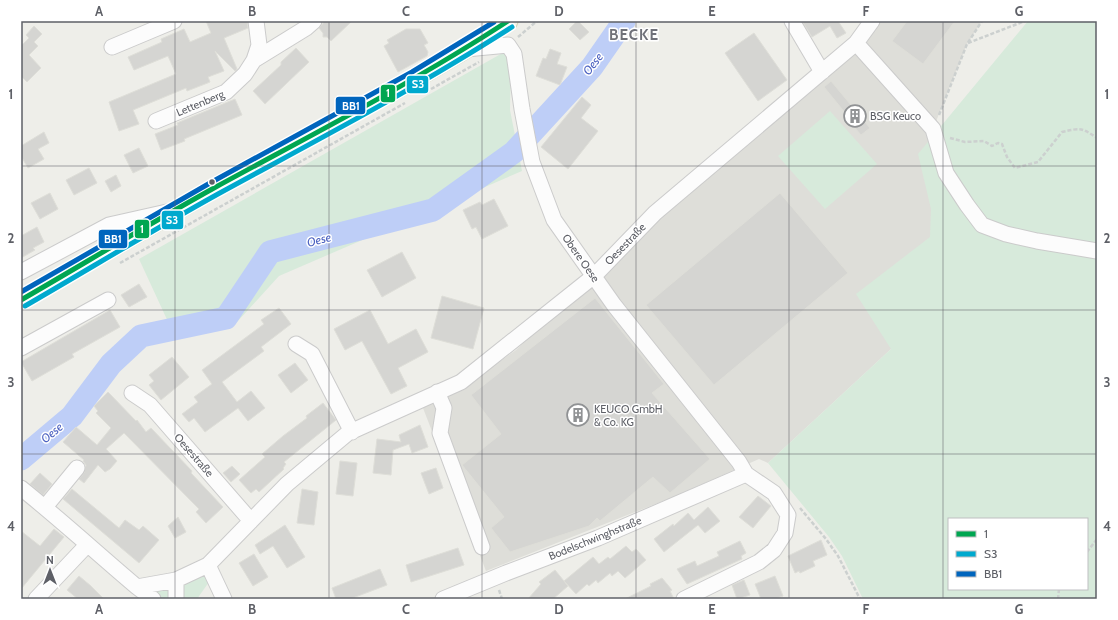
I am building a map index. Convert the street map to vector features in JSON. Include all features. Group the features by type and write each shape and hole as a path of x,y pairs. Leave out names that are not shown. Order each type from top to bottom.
{"main road":[{"path":"21,300 180,209 416,78 466,49 504,22"}],"street":[{"path":"112,47 174,21"},
{"name":"Lettenberg","path":"156,121 226,92 245,74 254,60 259,45 256,21"},
{"name":"Lettenberg","path":"254,60 306,28 314,21"},
{"path":"792,21 822,72"},
{"name":"Oesestraße","path":"138,587 176,580 208,564 287,484 352,432 461,382 594,276 655,213 856,43 872,21"},
{"path":"856,43 933,128 946,173 982,225 1006,234 1097,251"},
{"path":"466,49 511,49"},
{"name":"Obere Oese","path":"511,49 532,162 554,220 614,305 739,462 746,474"},
{"path":"21,272 109,225 180,209"},
{"path":"21,348 108,300"},
{"path":"296,344 312,354 352,432"},
{"path":"437,392 444,408 440,433 482,547"},
{"name":"Oesestraße","path":"132,394 150,405 251,521"},
{"path":"45,507 77,468"},
{"path":"684,599 759,562 774,550 785,533 788,515 774,494 746,474"},
{"name":"Bodelschwinghstraße","path":"443,599 598,538 746,474"},
{"path":"21,487 87,545 153,599"},
{"path":"36,599 87,545"},
{"path":"208,564 224,599"},
{"path":"176,580 176,599"}],"path":[{"path":"511,49 537,21"},
{"path":"982,21 967,44 933,128 945,136 965,142 984,141 992,146 998,143 1002,144 1006,157 1015,168 1038,162 1062,132 1079,128 1086,130 1097,138"},
{"path":"967,44 1025,21"},
{"path":"428,91 484,60"},
{"path":"116,265 407,102"},
{"path":"796,503 838,556 860,599"},
{"path":"1088,551 1097,539"}],"shaded area":[{"name":"KEUCO GmbH & Co. KG","path":"872,21 982,21 967,44 933,129 967,205 891,349 768,463 759,459 673,497 486,571 423,408 465,386 516,350 594,276"}],"green space":[{"path":"1028,21 1097,21 1097,599 863,599 842,556 829,537 768,463 891,349 856,294 930,237 931,209 918,154"},
{"path":"506,51 511,59 510,110 522,171 279,276 237,322 176,339 139,259"},
{"path":"830,111 877,164 825,209 778,156"},
{"path":"203,570 209,582 197,599 157,599 144,589"}],"building":[{"path":"206,21 247,21 248,28 224,38 237,69 235,71 215,51 224,71 208,77 210,82 187,91 186,88 133,110 139,124 119,131 109,102 176,74 168,56 134,70 128,57 162,42 161,39 184,29 190,42 211,33"},
{"path":"325,21 352,21 331,41 327,37 323,37 323,33 319,28"},
{"path":"577,21 589,32 580,40 569,29"},
{"path":"802,21 838,21 846,33 837,38 830,26 812,37"},
{"path":"907,21 955,21 923,64 892,41"},
{"path":"34,26 42,34 34,42 38,46 29,55 41,68 27,82 21,76 21,46 29,38 26,35"},
{"path":"406,29 420,29 428,43 424,45 428,52 427,56 398,72 384,46 389,43 387,40"},
{"path":"754,33 787,80 758,101 725,53"},
{"path":"296,48 309,62 265,104 253,91 281,65 281,62"},
{"path":"550,49 561,53 557,64 567,67 560,85 536,76 543,58 546,59"},
{"name":"BSG Keuco","path":"831,81 870,128 861,135 849,121 851,120 824,87"},
{"path":"582,97 591,105 581,118 598,131 568,169 541,147"},
{"path":"235,99 242,115 184,139 185,141 161,150 155,134 178,125 177,123"},
{"path":"44,132 49,143 38,149 44,159 28,168 21,156 21,146"},
{"path":"139,148 148,166 133,173 124,155"},
{"path":"89,168 97,183 74,195 66,180"},
{"path":"116,175 121,186 111,192 105,181"},
{"path":"50,193 58,209 40,219 31,203"},
{"path":"780,193 848,273 714,385 646,305"},
{"path":"494,199 508,226 482,239 476,227 472,229 463,210 480,202 482,205"},
{"path":"37,227 44,242 33,248 35,250 21,258 21,236"},
{"path":"402,252 416,278 382,297 367,270"},
{"path":"139,284 147,297 129,307 121,295"},
{"path":"442,296 484,308 473,349 431,338"},
{"name":"KEUCO GmbH & Co. KG","path":"595,298 664,384 652,393 710,459 670,493 653,477 600,521 597,518 589,526 510,552 491,528 504,517 462,465 501,434 471,395"},
{"path":"279,308 291,324 261,347 264,351 222,382 237,402 251,391 265,408 248,421 238,408 205,432 194,418 189,422 182,414 198,402 194,397 212,384 202,370 264,324 261,320"},
{"path":"110,310 120,327 72,354 74,357 32,381 21,362"},
{"path":"370,310 388,344 416,329 428,352 398,368 407,386 391,394 362,341 345,350 334,329"},
{"path":"172,357 189,377 161,400 149,385 154,381 149,375"},
{"path":"295,363 308,380 291,393 278,375"},
{"path":"108,392 136,421 137,420 146,432 151,428 192,471 191,473 223,507 206,523 196,512 199,509 124,433 106,449 117,461 110,469 105,472 98,465 84,483 79,479 84,473 86,465 83,461 84,460 63,442 76,427 97,445 111,428 96,413 98,411 94,406"},
{"path":"323,403 336,420 284,462 286,464 283,468 284,469 259,492 256,489 251,493 239,480 265,457 262,454 307,418 306,416"},
{"path":"420,425 428,447 412,453 409,444 393,450 391,475 373,473 377,439 401,442 399,435"},
{"path":"340,461 357,463 353,496 336,494"},
{"path":"232,466 240,474 231,482 223,473"},
{"path":"436,468 443,488 429,494 421,473"},
{"path":"40,473 52,484 43,495 30,484"},
{"path":"72,489 119,528 125,520 139,530 143,526 159,540 139,563 63,499"},
{"path":"302,489 318,492 314,525 297,523"},
{"path":"758,496 771,506 753,528 739,517"},
{"path":"708,507 720,521 705,533 698,525 664,552 654,539 673,524 674,526 688,513 694,520"},
{"path":"178,517 186,532 175,538 168,526"},
{"path":"285,525 305,557 287,568 273,546 260,554 255,545"},
{"path":"54,529 64,537 21,589 21,531 40,546"},
{"path":"821,540 827,555 813,561 815,566 800,573 799,571 795,573 788,556"},
{"path":"740,541 746,553 741,556 742,559 687,584 677,569 695,561 697,566 719,556 717,552"},
{"path":"626,546 632,552 636,549 646,560 625,578 618,571 612,576 610,573 598,583 596,580 589,586 587,584 576,594 564,581 593,557 599,564 608,557 610,559"},
{"path":"458,548 464,565 411,582 406,565"},
{"path":"254,554 268,577 253,586 239,563"},
{"path":"380,569 387,585 350,599 336,599 332,588"},
{"path":"555,570 568,586 553,599 528,599 541,584 539,582"},
{"path":"79,576 104,599 78,599 67,590"},
{"path":"775,576 783,596 774,599 761,599 755,584"},
{"path":"662,578 672,590 670,591 674,599 625,599 651,586 650,584"},
{"path":"744,580 750,595 737,599 732,585"}],"waterway":[{"name":"Oese","path":"21,459 72,416 111,364 141,336 226,318 270,252 433,210 514,152 592,67 624,21"}],"transit line":[{"name":"1","path":"21,300 214,188 436,66 508,21"},
{"name":"BB1","path":"21,292 210,183 412,72 494,22"},
{"name":"S3","path":"25,306 218,194 329,134 440,71 512,27"}],"place":[{"name":"BSG Keuco","path":"855,116"},
{"name":"KEUCO GmbH & Co. KG","path":"578,415"}],"district":[{"name":"BECKE","path":"634,35"}]}
